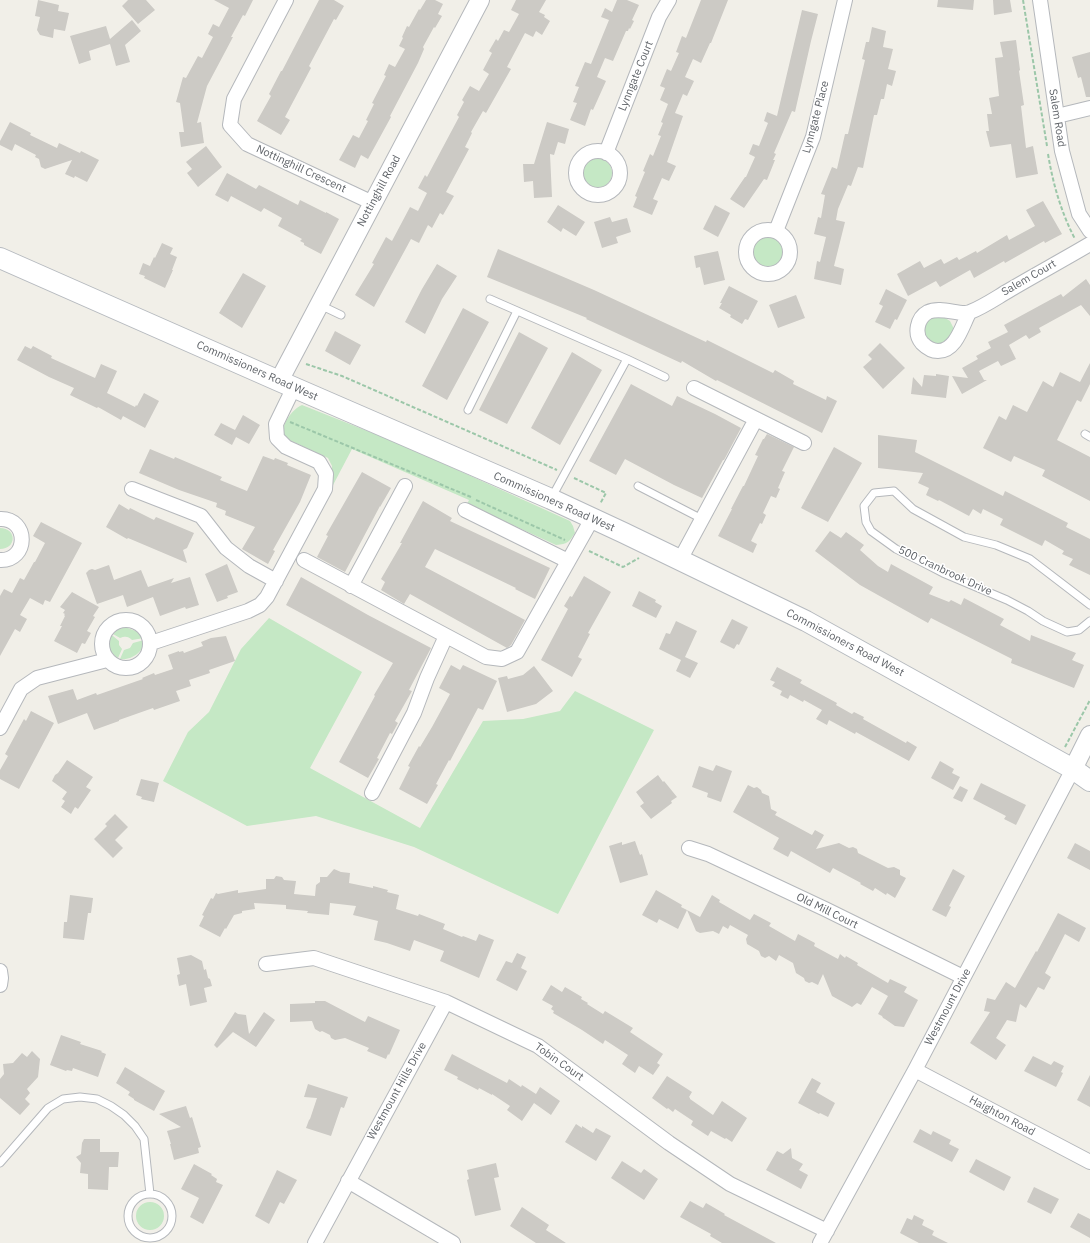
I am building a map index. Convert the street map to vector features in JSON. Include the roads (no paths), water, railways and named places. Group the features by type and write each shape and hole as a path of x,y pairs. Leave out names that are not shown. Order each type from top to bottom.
{"main road":[{"name":"Commissioners Road West","path":"0,258 551,499 655,548 806,621 1073,769 1090,781"}],"street":[{"name":"Nottinghill Crescent","path":"286,0 234,99 230,125 247,144 373,203"},
{"name":"Nottinghill Road","path":"286,384 319,305 480,0"},
{"name":"Lynngate Court","path":"606,153 659,17 669,0"},
{"name":"Lynngate Place","path":"776,231 813,137 845,0"},
{"name":"Salem Road","path":"1040,0 1062,151 1079,214 1090,232"},
{"path":"1057,116 1090,108"},
{"name":"Salem Court","path":"969,313 1090,244"},
{"path":"151,643 248,611 260,605 267,597 276,581 325,488 326,474 319,462 286,447 277,438 276,424 279,417 286,384"},
{"path":"694,388 804,443"},
{"path":"680,560 756,419"},
{"path":"351,586 405,486"},
{"path":"132,489 201,516 226,548 249,566 276,581"},
{"path":"465,510 568,561"},
{"path":"0,519 9,520 15,524 22,536 22,542 20,549 16,554 11,558 0,560"},
{"path":"304,560 486,657 502,659 517,652 592,519"},
{"path":"130,619 138,622 144,627 149,634 151,643 147,657 142,663 135,667 120,668 107,660 103,653 101,644 107,628 113,623 130,619"},
{"path":"372,793 414,713 427,678 446,636"},
{"path":"0,728 21,689 37,678 107,660"},
{"path":"1073,769 1090,735"},
{"name":"Westmount Drive","path":"823,1237 915,1070 1073,769"},
{"name":"Old Mill Court","path":"689,848 708,854 963,977"},
{"name":"Tobin Court","path":"266,964 314,958 446,1002 538,1046 669,1143 730,1184 823,1237"},
{"path":"0,971 0,985"},
{"name":"Westmount Hills Drive","path":"315,1243 446,1002"},
{"name":"Haighton Road","path":"915,1070 1090,1162"},
{"path":"348,1181 453,1243"}],"lane":[{"path":"490,299 665,377"},
{"path":"319,305 341,315"},
{"path":"468,410 517,310"},
{"path":"551,499 627,359"},
{"path":"638,486 702,519"},
{"name":"500 Cranbrook Drive","path":"1090,605 1030,559 996,545 964,537 913,509 894,490 874,493 864,506 866,522 871,531 896,548 943,573 1007,600 1043,621 1067,632 1079,630 1090,622"},
{"path":"0,1163 48,1108 63,1099 80,1097 97,1099 111,1106 124,1116 135,1126 144,1139 150,1194"},
{"path":"150,1194 157,1195 168,1204 172,1217 167,1230 161,1235 148,1238 141,1236 135,1231 129,1219 129,1211 136,1199 150,1194"}]}
